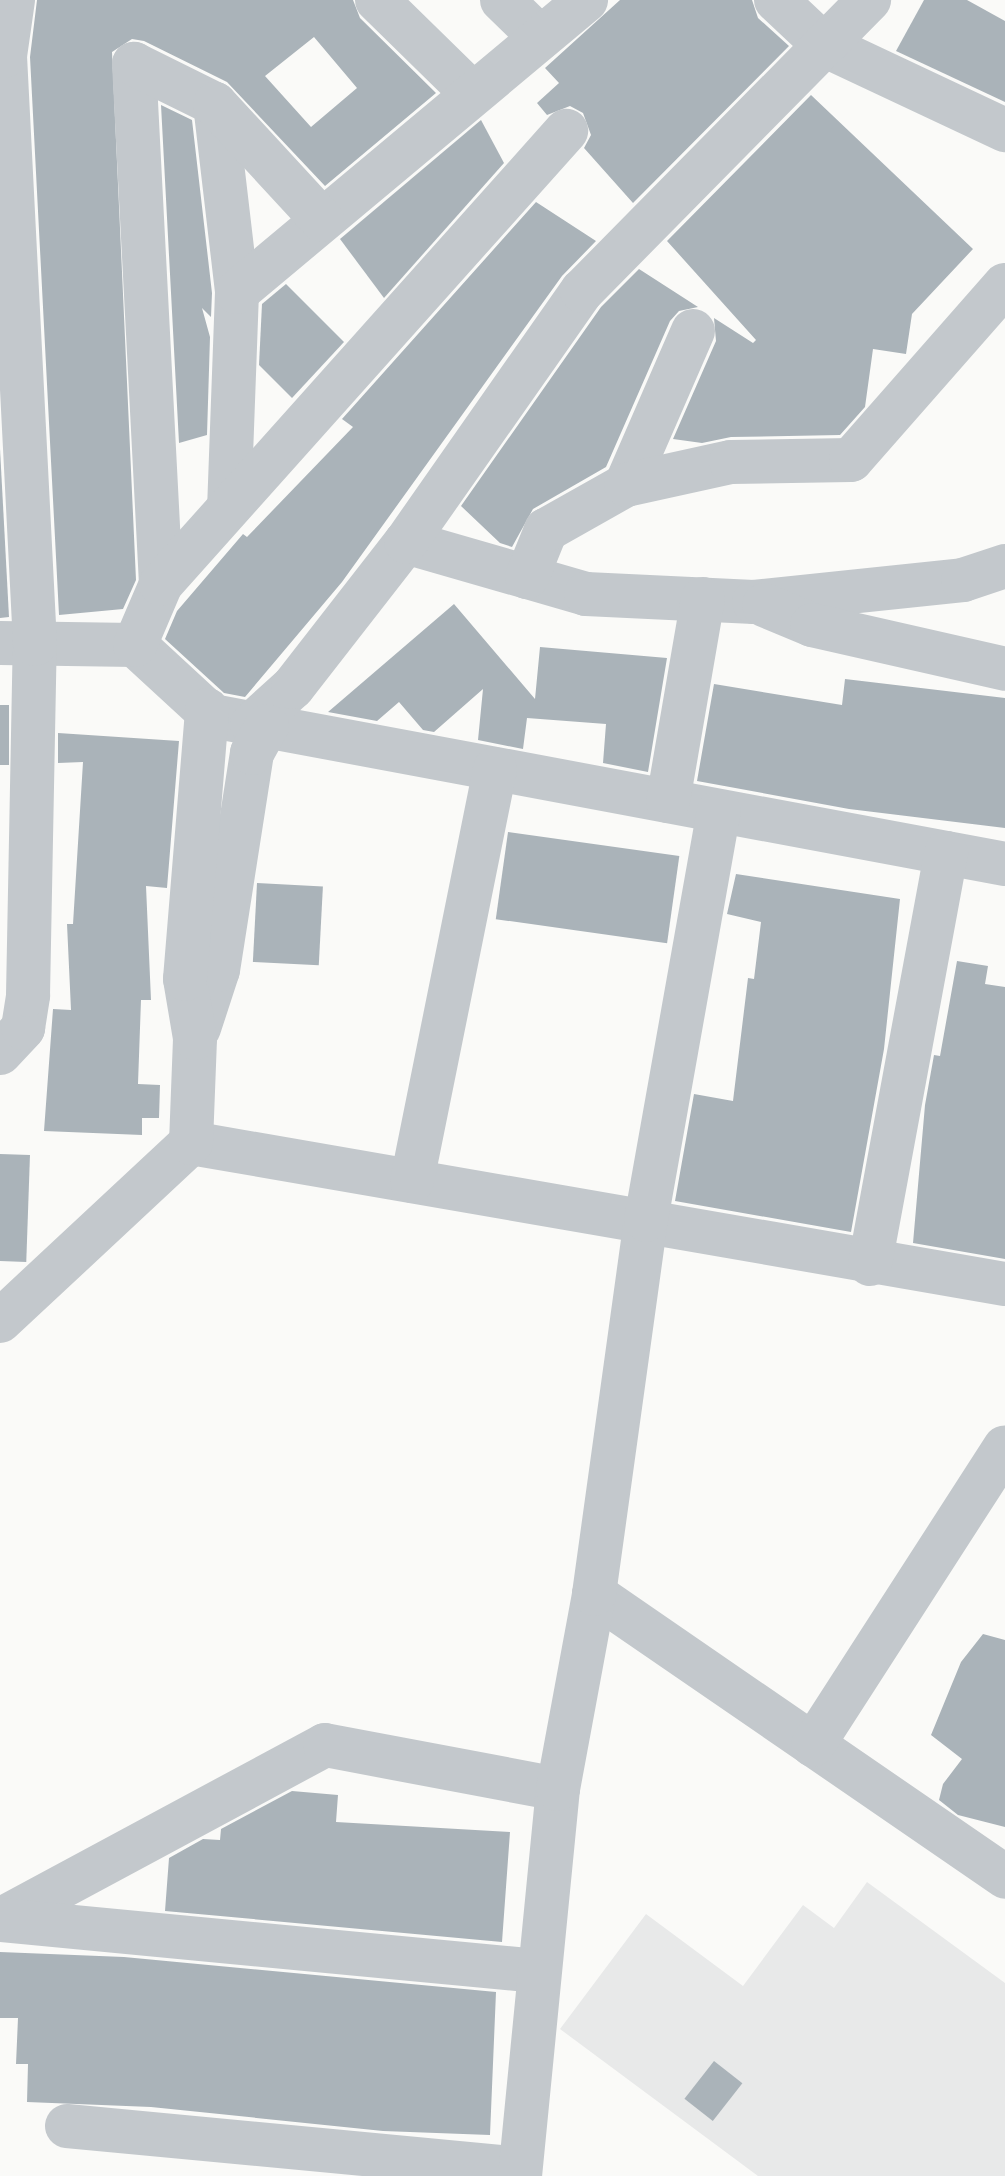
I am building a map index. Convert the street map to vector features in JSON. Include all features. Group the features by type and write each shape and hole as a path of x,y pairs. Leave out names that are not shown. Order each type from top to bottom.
{"street":[{"path":"0,1053 23,1028 28,995 2,56 13,0"},
{"path":"377,0 473,94"},
{"path":"502,0 541,38"},
{"path":"237,292 586,0"},
{"path":"776,0 824,45 1005,130"},
{"path":"195,1038 218,970 252,753 260,725 406,542 582,291 869,0"},
{"path":"161,584 134,64 215,104 322,220"},
{"path":"215,104 237,292 229,507"},
{"path":"135,645 161,584 566,131"},
{"path":"527,577 546,530 626,485 731,462 851,460 1005,285"},
{"path":"626,485 693,331"},
{"path":"406,542 586,594 754,602 963,580 1005,566"},
{"path":"668,801 703,599"},
{"path":"754,602 812,625 1005,669"},
{"path":"18,643 135,645 212,716 1005,864"},
{"path":"0,1321 191,1143 195,1038 185,979 207,710"},
{"path":"412,1181 495,769"},
{"path":"67,2126 520,2172 558,1789 594,1594 646,1220 719,811"},
{"path":"870,1264 946,853"},
{"path":"191,1143 646,1220 870,1264 1005,1284"},
{"path":"813,1745 1005,1447"},
{"path":"594,1594 1005,1877"},
{"path":"0,1920 325,1745 558,1789"},
{"path":"0,1920 538,1971"}],"shaded area":[{"path":"867,1882 1005,1983 1005,2176 758,2176 560,2029 646,1914 743,1986 803,1905 834,1928"}],"building":[{"path":"37,0 353,0 360,18 436,93 325,186 227,82 144,41 132,39 112,52 136,580 123,609 59,615 30,57","holes":["314,37 357,88 311,127 265,76"]},
{"path":"620,0 752,0 758,18 789,46 633,203 584,148 591,135 583,113 570,106 547,115 537,103 559,83 545,68"},
{"path":"924,0 967,0 1005,21 1005,102 896,51"},
{"path":"811,95 973,249 912,314 906,354 873,349 865,407 840,435 731,437 702,443 673,439 716,341 714,318 753,343 756,340 667,241"},
{"path":"161,105 192,120 212,293 211,317 202,308 210,337 207,435 179,443"},
{"path":"481,120 504,163 384,298 340,239"},
{"path":"536,202 596,241 562,276 342,582 245,697 224,693 165,639 177,611 243,534 247,537 353,427 342,419"},
{"path":"639,269 698,307 679,311 670,321 606,467 533,509 512,547 500,543 461,506 601,307"},
{"path":"286,284 344,342 292,398 259,365 262,304"},
{"path":"0,449 9,617 0,618"},
{"path":"454,604 535,699 540,647 667,658 648,772 603,763 606,724 527,718 523,749 478,740 483,689 434,732 423,730 399,702 377,721 328,712"},
{"path":"845,679 1005,698 1005,828 849,809 697,781 714,684 842,705"},
{"path":"0,705 9,705 9,765 0,765"},
{"path":"58,733 179,741 167,888 146,886 151,1000 141,1000 138,1084 160,1085 159,1118 142,1118 142,1135 44,1131 53,1009 71,1010 67,924 73,924 83,762 58,763"},
{"path":"508,832 679,856 667,943 496,919"},
{"path":"736,874 900,899 884,1049 851,1232 675,1201 694,1094 733,1101 748,978 754,979 761,922 727,914"},
{"path":"257,883 323,886 319,965 253,962"},
{"path":"957,961 988,966 985,984 1005,987 1005,1259 913,1243 925,1105 934,1055 940,1056"},
{"path":"0,1154 30,1155 26,1262 0,1261"},
{"path":"983,1634 1005,1640 1005,1827 958,1815 939,1800 943,1784 962,1759 931,1735 961,1662"},
{"path":"292,1791 338,1795 336,1822 510,1832 502,1942 165,1911 169,1858 203,1839 220,1840 221,1829"},
{"path":"0,1952 124,1957 496,1992 490,2135 383,2131 151,2107 27,2102 28,2064 16,2064 18,2018 0,2018"},
{"path":"714,2061 742,2083 713,2121 684,2099"}]}
